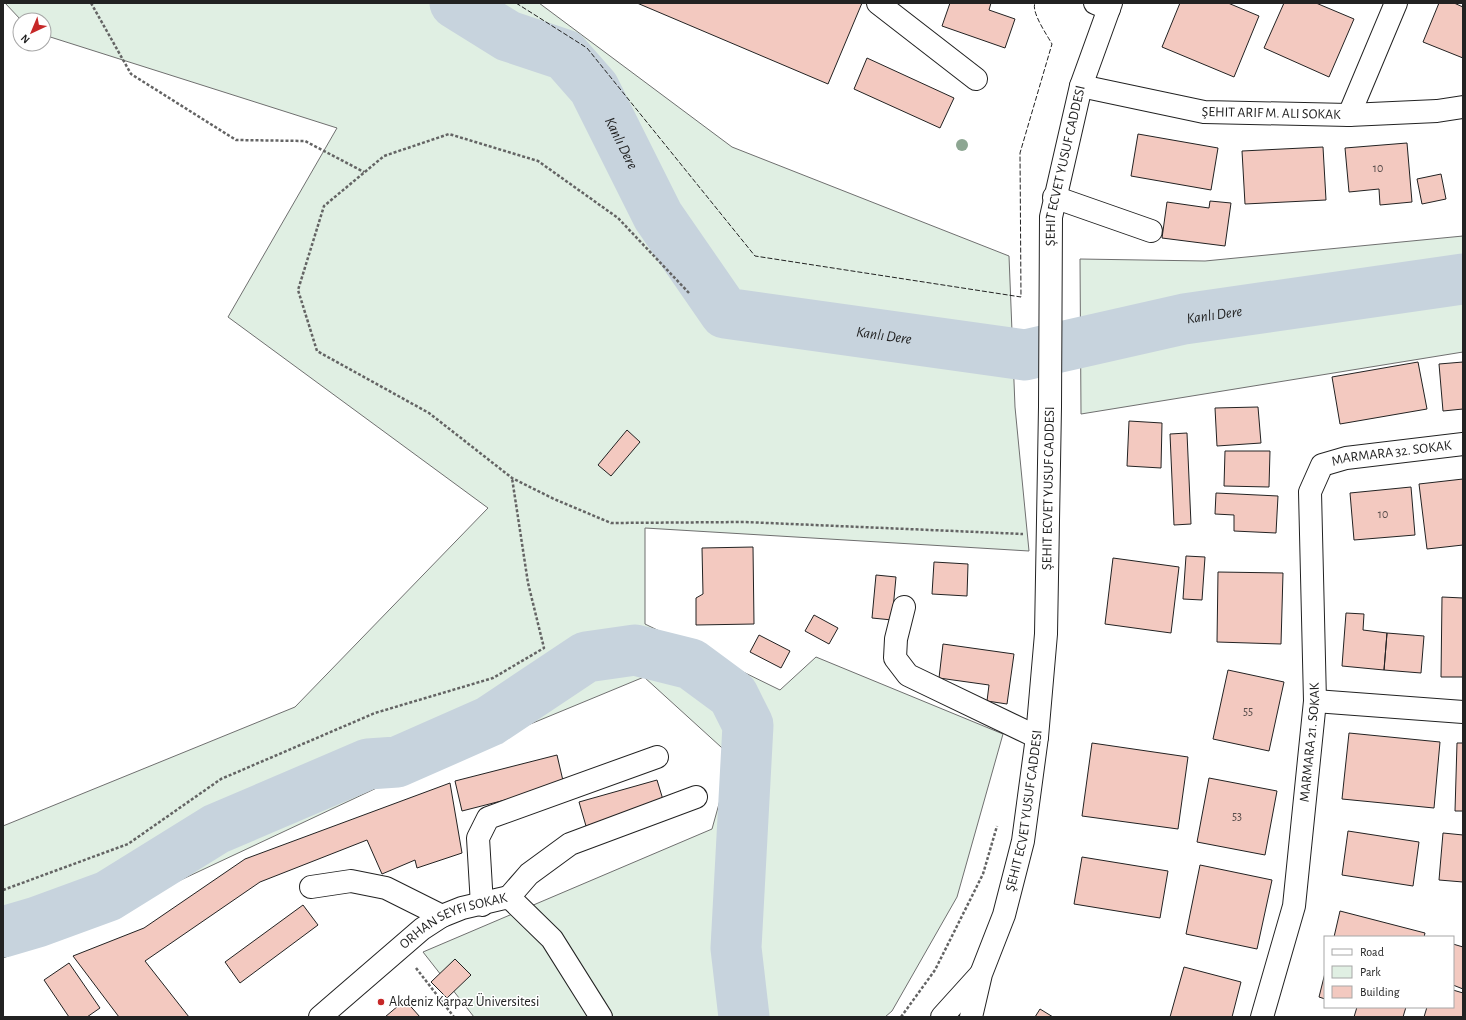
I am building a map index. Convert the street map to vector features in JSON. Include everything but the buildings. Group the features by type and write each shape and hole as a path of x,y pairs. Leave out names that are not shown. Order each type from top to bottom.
{"street":[{"path":"878,3 976,79"},
{"path":"1349,115 1396,3"},
{"name":"ŞEHIT ECVET YUSUF CADDESI","path":"981,974 1004,915 1023,841 1037,738 1046,634 1053,207 1082,86 1105,5"},
{"name":"ŞEHIT ARIF M. ALI SOKAK","path":"1082,86 1204,112 1349,115 1437,111 1463,107"},
{"path":"1053,207 1151,232"},
{"name":"MARMARA 32. SOKAK","path":"1322,465 1346,458 1463,444"},
{"name":"MARMARA 21. SOKAK","path":"1262,1017 1294,906 1315,701 1310,492 1322,465"},
{"path":"904,607 896,639 895,658 908,676 1037,738"},
{"path":"1315,701 1463,712"},
{"path":"482,904 478,838 488,818 657,757"},
{"path":"509,897 528,874 570,844 696,797"},
{"path":"311,887 351,881 386,888 442,916"},
{"name":"ORHAN SEYFI SOKAK","path":"320,1017 422,929 442,916 462,908 509,897 552,939 601,1017"},
{"path":"942,1017 981,974"},
{"path":"971,1017 981,974"}],"path":[{"path":"91,3 131,74 236,140 305,141 364,172"},
{"path":"689,293 618,218 538,161 449,134 384,156 324,206 298,290 316,351 429,413 512,478 554,499 611,523 745,522 1048,535"},
{"path":"3,890 128,844 221,779 375,713 493,678 544,648 528,583 512,478"},
{"path":"901,1017 935,970 983,874 998,822"},
{"path":"401,948 454,1017"}],"green space":[{"path":"5,3 539,3 732,147 1009,256 1015,407 1029,551 645,528 645,624 780,690 816,657 1003,734 957,897 892,1011 885,1017 474,1017 423,952 712,829 732,757 644,677 383,785 70,932 3,958 3,826 295,707 488,508 228,317 337,128 52,38 52,12 13,12"},
{"path":"1463,236 1463,352 1081,414 1080,259 1205,261"}],"waterway":[{"name":"Kanlı Dere","path":"455,3 508,36 565,55 594,88 658,216 725,313 1025,355 1184,319 1463,279"},
{"path":"3,932 37,922 108,896 216,829 368,764 397,762 490,721 586,657 635,650 691,664 733,695 748,725 736,948 744,1017"}],"fence":[{"path":"516,3 587,48 755,256 1021,297 1020,153 1052,44 1037,18 1034,7 1035,3"}],"place":[{"name":"Akdeniz Karpaz Üniversitesi","path":"381,1002"}]}
